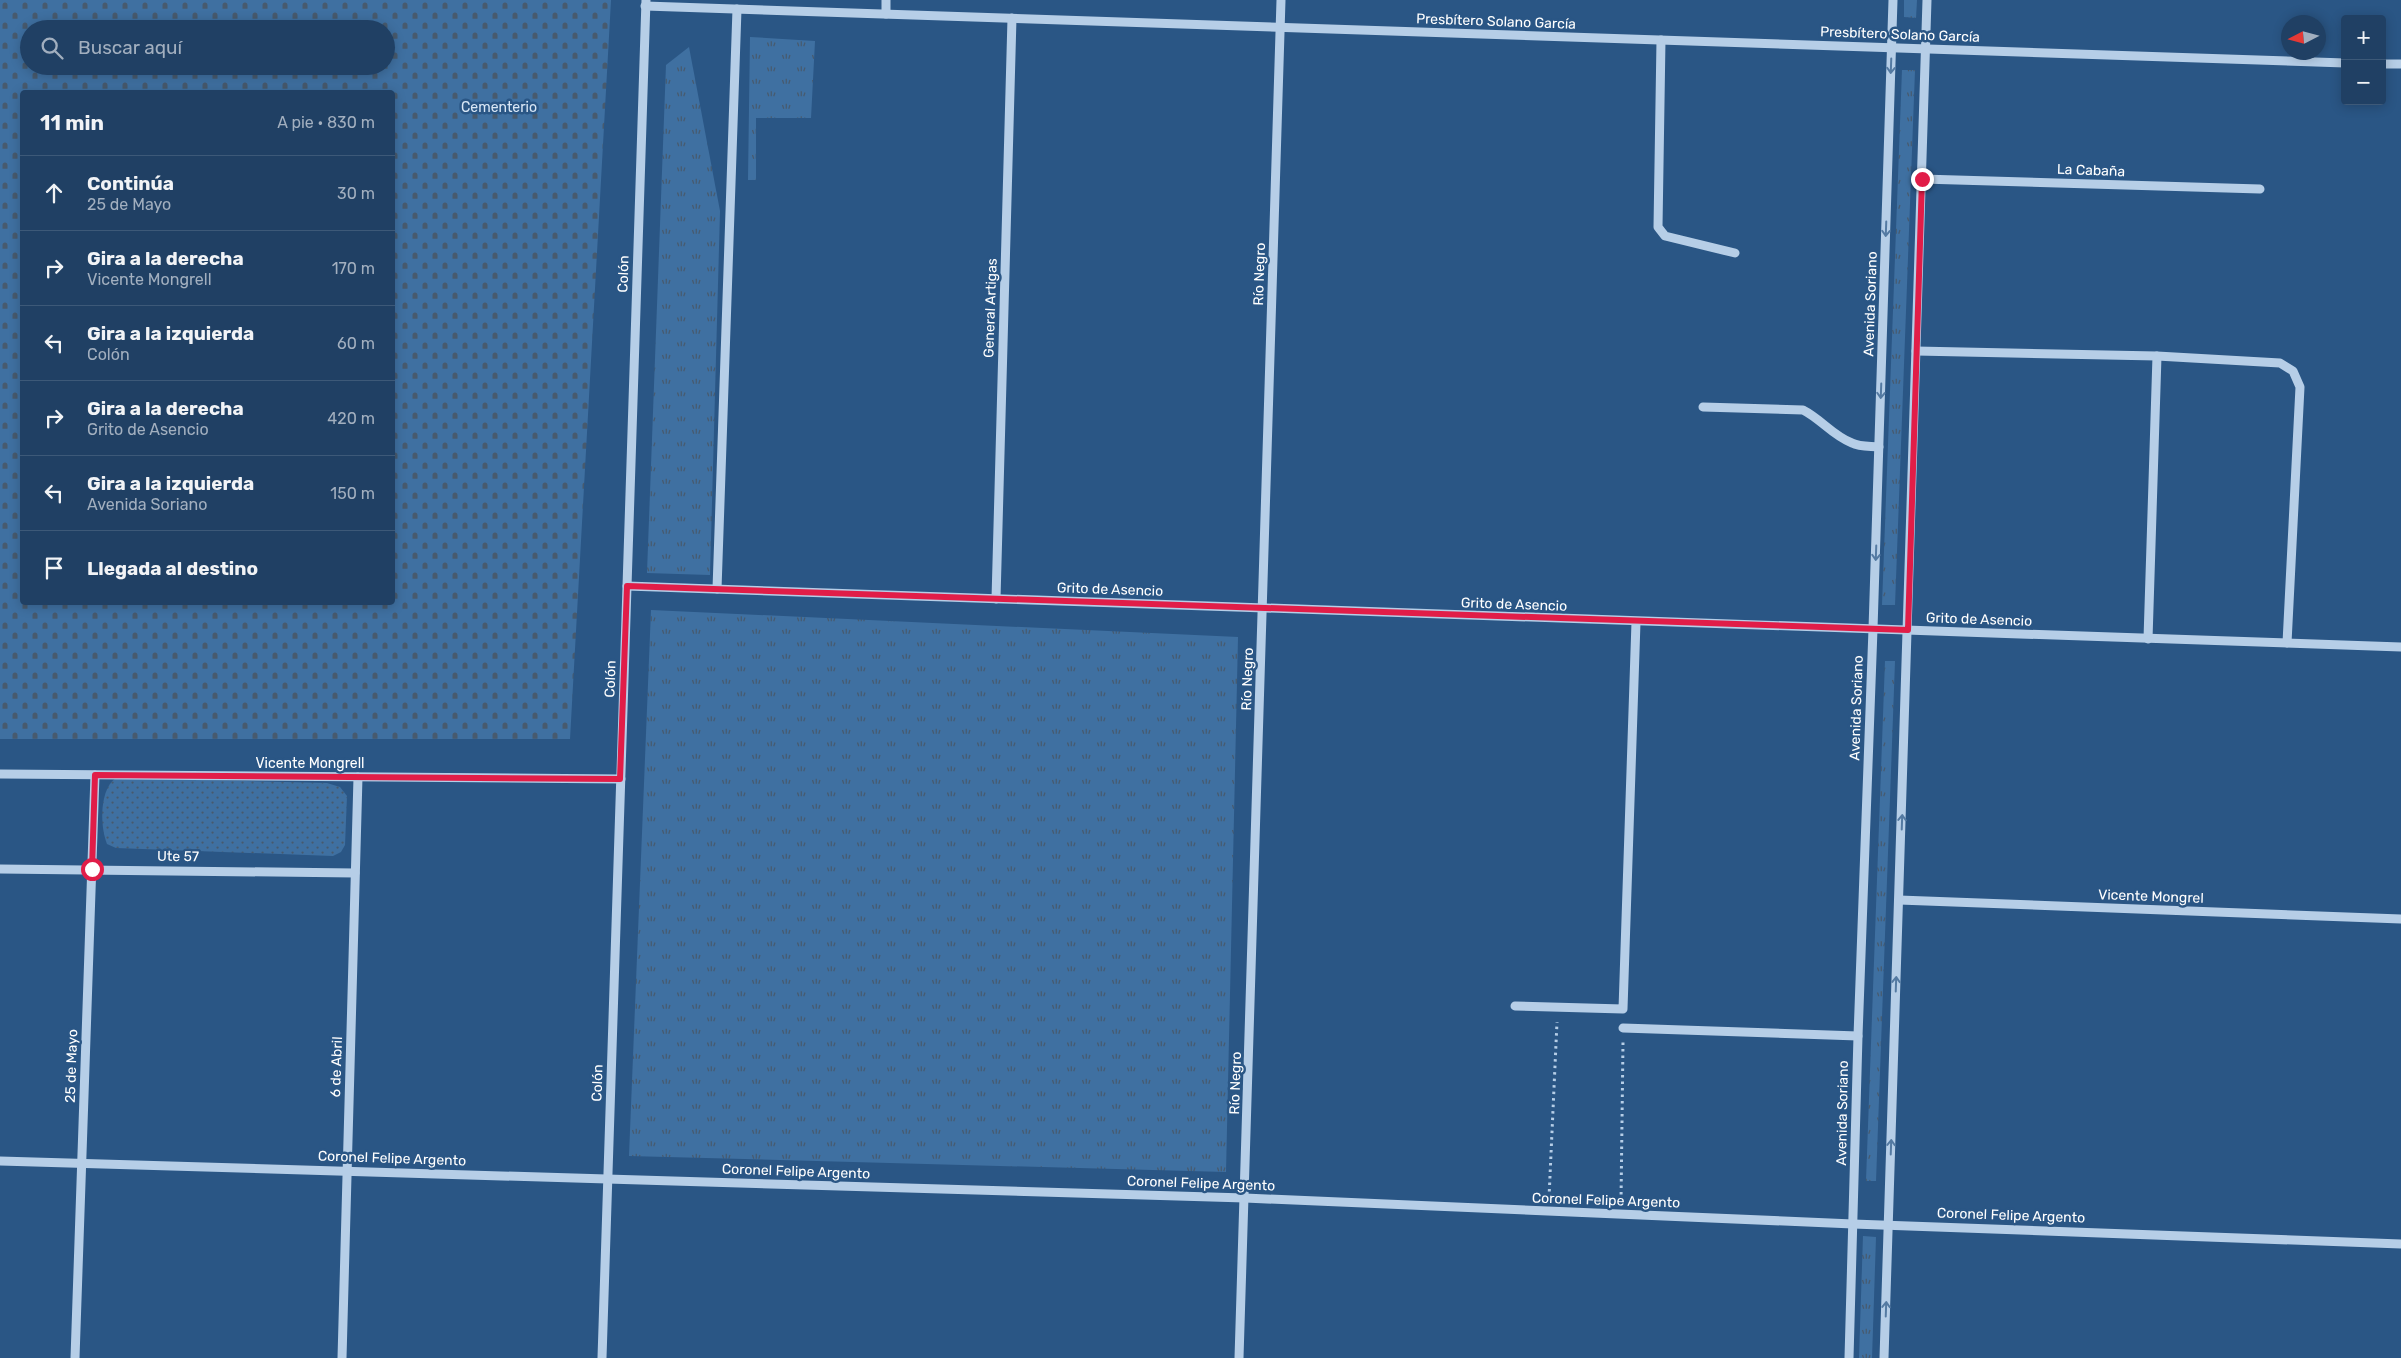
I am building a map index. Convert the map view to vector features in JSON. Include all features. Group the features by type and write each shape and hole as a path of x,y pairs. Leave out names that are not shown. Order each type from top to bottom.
{"street":[{"path":"886,0 886,14"},
{"name":"Río Negro","path":"1239,1358 1246,1198 1281,0"},
{"name":"Avenida Soriano","path":"1849,1358 1893,0"},
{"path":"1884,1358 1927,0"},
{"name":"Presbítero Solano García","path":"646,3 737,9 2341,63"},
{"name":"Colón","path":"602,1358 646,3"},
{"path":"717,589 737,9"},
{"name":"General Artigas","path":"996,599 1012,18"},
{"path":"1661,40 1658,227 1665,236 1735,252"},
{"path":"2386,64 2401,64"},
{"name":"La Cabaña","path":"1922,179 2260,189"},
{"path":"1916,351 2157,356 2280,363 2293,370 2300,387 2287,643"},
{"path":"2148,639 2157,356"},
{"path":"1703,407 1803,410 1817,417 1838,436 1853,444 1879,447"},
{"name":"Grito de Asencio","path":"627,586 2401,647"},
{"path":"1515,1006 1623,1009 1636,622"},
{"name":"Vicente Mongrell","path":"0,774 620,779"},
{"name":"25 de Mayo","path":"75,1358 95,775"},
{"name":"6 de Abril","path":"342,1358 358,777"},
{"name":"Ute 57","path":"0,869 355,873"},
{"name":"Vicente Mongrel","path":"1899,900 2401,919"},
{"path":"1623,1028 1858,1036"},
{"name":"Coronel Felipe Argento","path":"0,1161 1246,1198 1853,1224 2401,1244"}],"path":[{"path":"1549,1211 1558,1007"},
{"path":"1621,1214 1623,1028"}],"green space":[{"name":"Cementerio","path":"0,0 611,0 570,739 0,739"},
{"path":"1904,0 1917,0 1916,18 1904,17"},
{"path":"750,37 815,41 811,118 756,118 756,180 748,180"},
{"path":"689,47 720,211 710,575 647,573 666,65"},
{"path":"1902,70 1915,70 1895,605 1882,605"},
{"path":"651,610 1238,637 1226,1172 629,1156"},
{"path":"1885,661 1895,661 1876,1181 1866,1181"},
{"path":"116,778 327,783 340,787 347,796 345,845 341,852 333,856 116,848 107,844 103,828 102,809 106,791 110,783"},
{"path":"1863,1236 1876,1237 1872,1358 1859,1358"}],"route":[{"path":"92,869 95,775 620,779 627,586 1908,630 1922,179"}]}
